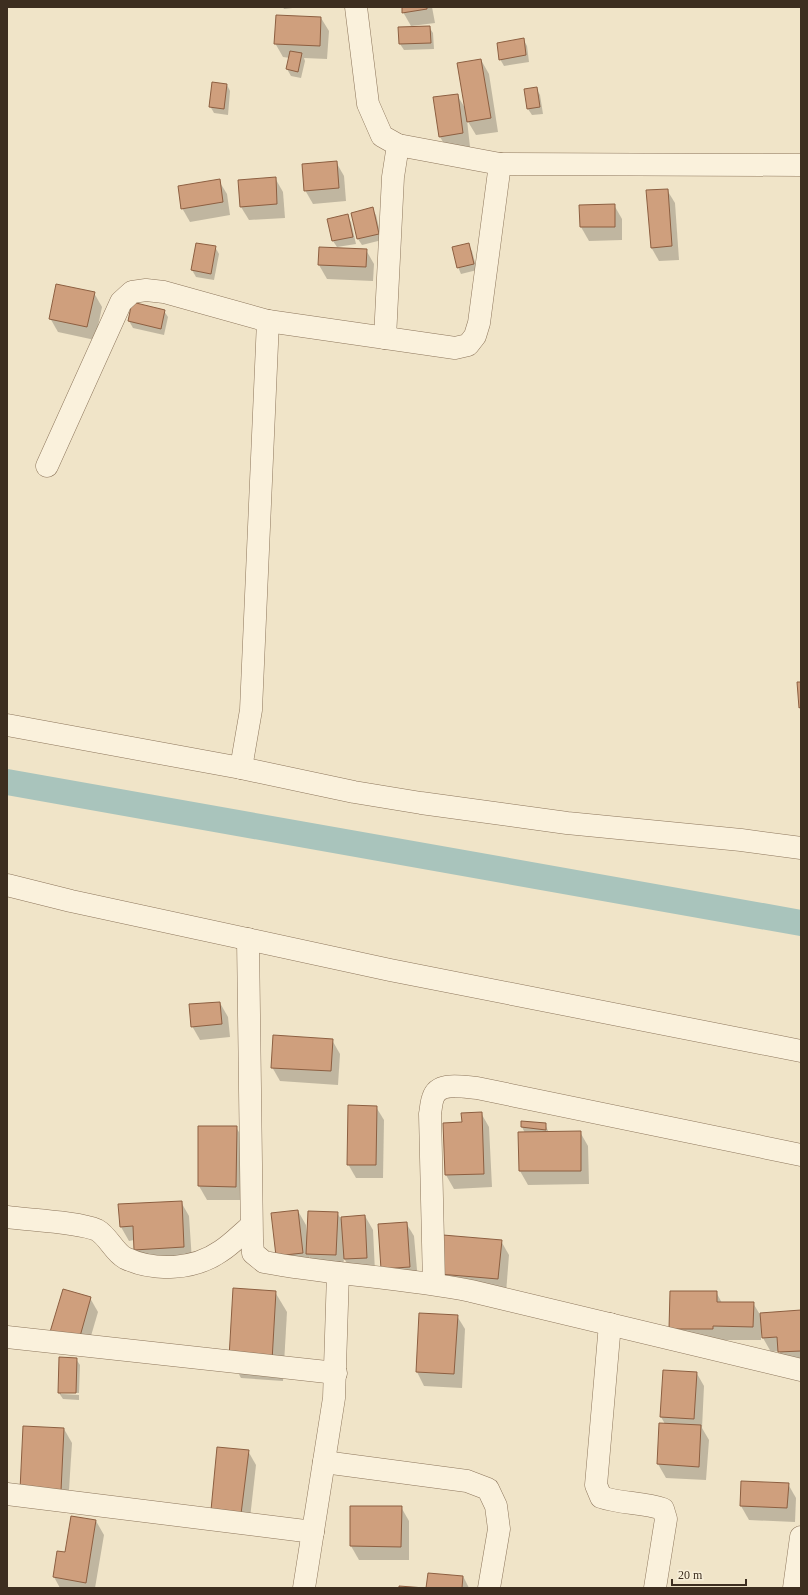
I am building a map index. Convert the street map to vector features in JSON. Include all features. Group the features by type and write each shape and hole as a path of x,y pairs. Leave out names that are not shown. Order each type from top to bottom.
{"street":[{"path":"356,7 368,104 382,136 398,145 500,164 801,165"},
{"path":"385,338 393,177 398,145"},
{"path":"47,466 121,302 132,292 146,290 164,292 268,321 455,348 468,345 475,336 478,323 500,164"},
{"path":"241,768 251,710 268,321"},
{"path":"7,725 241,768 354,792 421,803 568,823 741,840 801,848"},
{"path":"7,885 71,901 390,970 801,1051"},
{"path":"248,939 251,1226 253,1253 264,1262 338,1273 434,1284 610,1324 801,1370"},
{"path":"434,1284 430,1114 433,1097 440,1089 456,1086 477,1088 801,1155"},
{"path":"7,1217 92,1229 98,1231 124,1257 143,1265 171,1268 197,1264 214,1255 251,1226"},
{"path":"304,1588 334,1398 338,1273"},
{"path":"610,1324 596,1485 601,1497 613,1502 652,1505 663,1509 666,1519 655,1588"},
{"path":"7,1337 336,1373"},
{"path":"324,1462 467,1481 488,1489 496,1506 499,1529 489,1588"},
{"path":"7,1494 313,1532"},
{"path":"794,1588 801,1537"}],"building":[{"path":"402,7 427,7 427,9 402,13"},
{"path":"276,15 321,17 320,46 274,44"},
{"path":"430,26 431,43 399,44 398,27"},
{"path":"524,38 526,55 499,60 497,43"},
{"path":"290,51 302,53 298,72 286,69"},
{"path":"481,59 491,118 467,122 457,63"},
{"path":"212,82 227,84 224,109 209,107"},
{"path":"537,87 540,107 527,109 524,89"},
{"path":"458,94 463,133 439,137 433,97"},
{"path":"337,161 339,188 304,191 302,164"},
{"path":"276,177 277,204 240,207 238,180"},
{"path":"220,179 223,202 181,209 178,186"},
{"path":"668,189 672,246 651,248 646,190"},
{"path":"615,204 615,227 580,227 579,205"},
{"path":"373,207 379,234 357,239 351,213"},
{"path":"348,214 353,237 332,241 327,219"},
{"path":"196,243 216,246 211,274 191,270"},
{"path":"469,243 474,264 457,268 452,247"},
{"path":"319,247 367,249 366,267 318,265"},
{"path":"56,284 95,292 87,327 49,319"},
{"path":"132,302 165,310 161,329 128,321"},
{"path":"797,682 801,682 801,707 799,708"},
{"path":"220,1002 222,1024 191,1027 189,1004"},
{"path":"273,1035 333,1039 331,1071 271,1068"},
{"path":"348,1105 377,1106 376,1165 347,1165"},
{"path":"482,1112 484,1174 445,1175 443,1123 462,1122 461,1113"},
{"path":"521,1121 546,1123 546,1130 521,1127"},
{"path":"198,1126 237,1126 236,1187 198,1186"},
{"path":"581,1131 581,1171 519,1171 518,1132"},
{"path":"182,1201 184,1247 134,1250 133,1226 120,1227 118,1204"},
{"path":"298,1210 303,1253 276,1256 271,1213"},
{"path":"308,1211 338,1212 336,1255 306,1254"},
{"path":"365,1215 367,1258 344,1259 341,1217"},
{"path":"407,1222 410,1267 381,1269 378,1224"},
{"path":"443,1235 502,1240 498,1279 439,1274"},
{"path":"233,1288 276,1291 272,1361 229,1358"},
{"path":"63,1289 91,1297 79,1340 50,1332"},
{"path":"670,1291 717,1291 717,1302 754,1302 753,1327 713,1326 713,1329 669,1329"},
{"path":"801,1310 801,1351 778,1352 777,1337 762,1338 760,1313"},
{"path":"419,1313 458,1315 454,1374 416,1372"},
{"path":"59,1357 77,1358 76,1393 58,1393"},
{"path":"663,1370 697,1372 694,1419 660,1417"},
{"path":"659,1423 701,1425 699,1467 657,1464"},
{"path":"23,1426 64,1428 61,1491 20,1490"},
{"path":"217,1447 249,1450 241,1514 211,1510"},
{"path":"741,1481 789,1483 787,1508 740,1506"},
{"path":"350,1506 402,1506 401,1547 350,1546"},
{"path":"71,1516 96,1520 86,1583 53,1577 57,1551 65,1552"},
{"path":"428,1573 463,1576 462,1588 426,1588"},
{"path":"399,1586 425,1588 399,1588"}],"waterway":[{"path":"7,782 801,923"}]}
